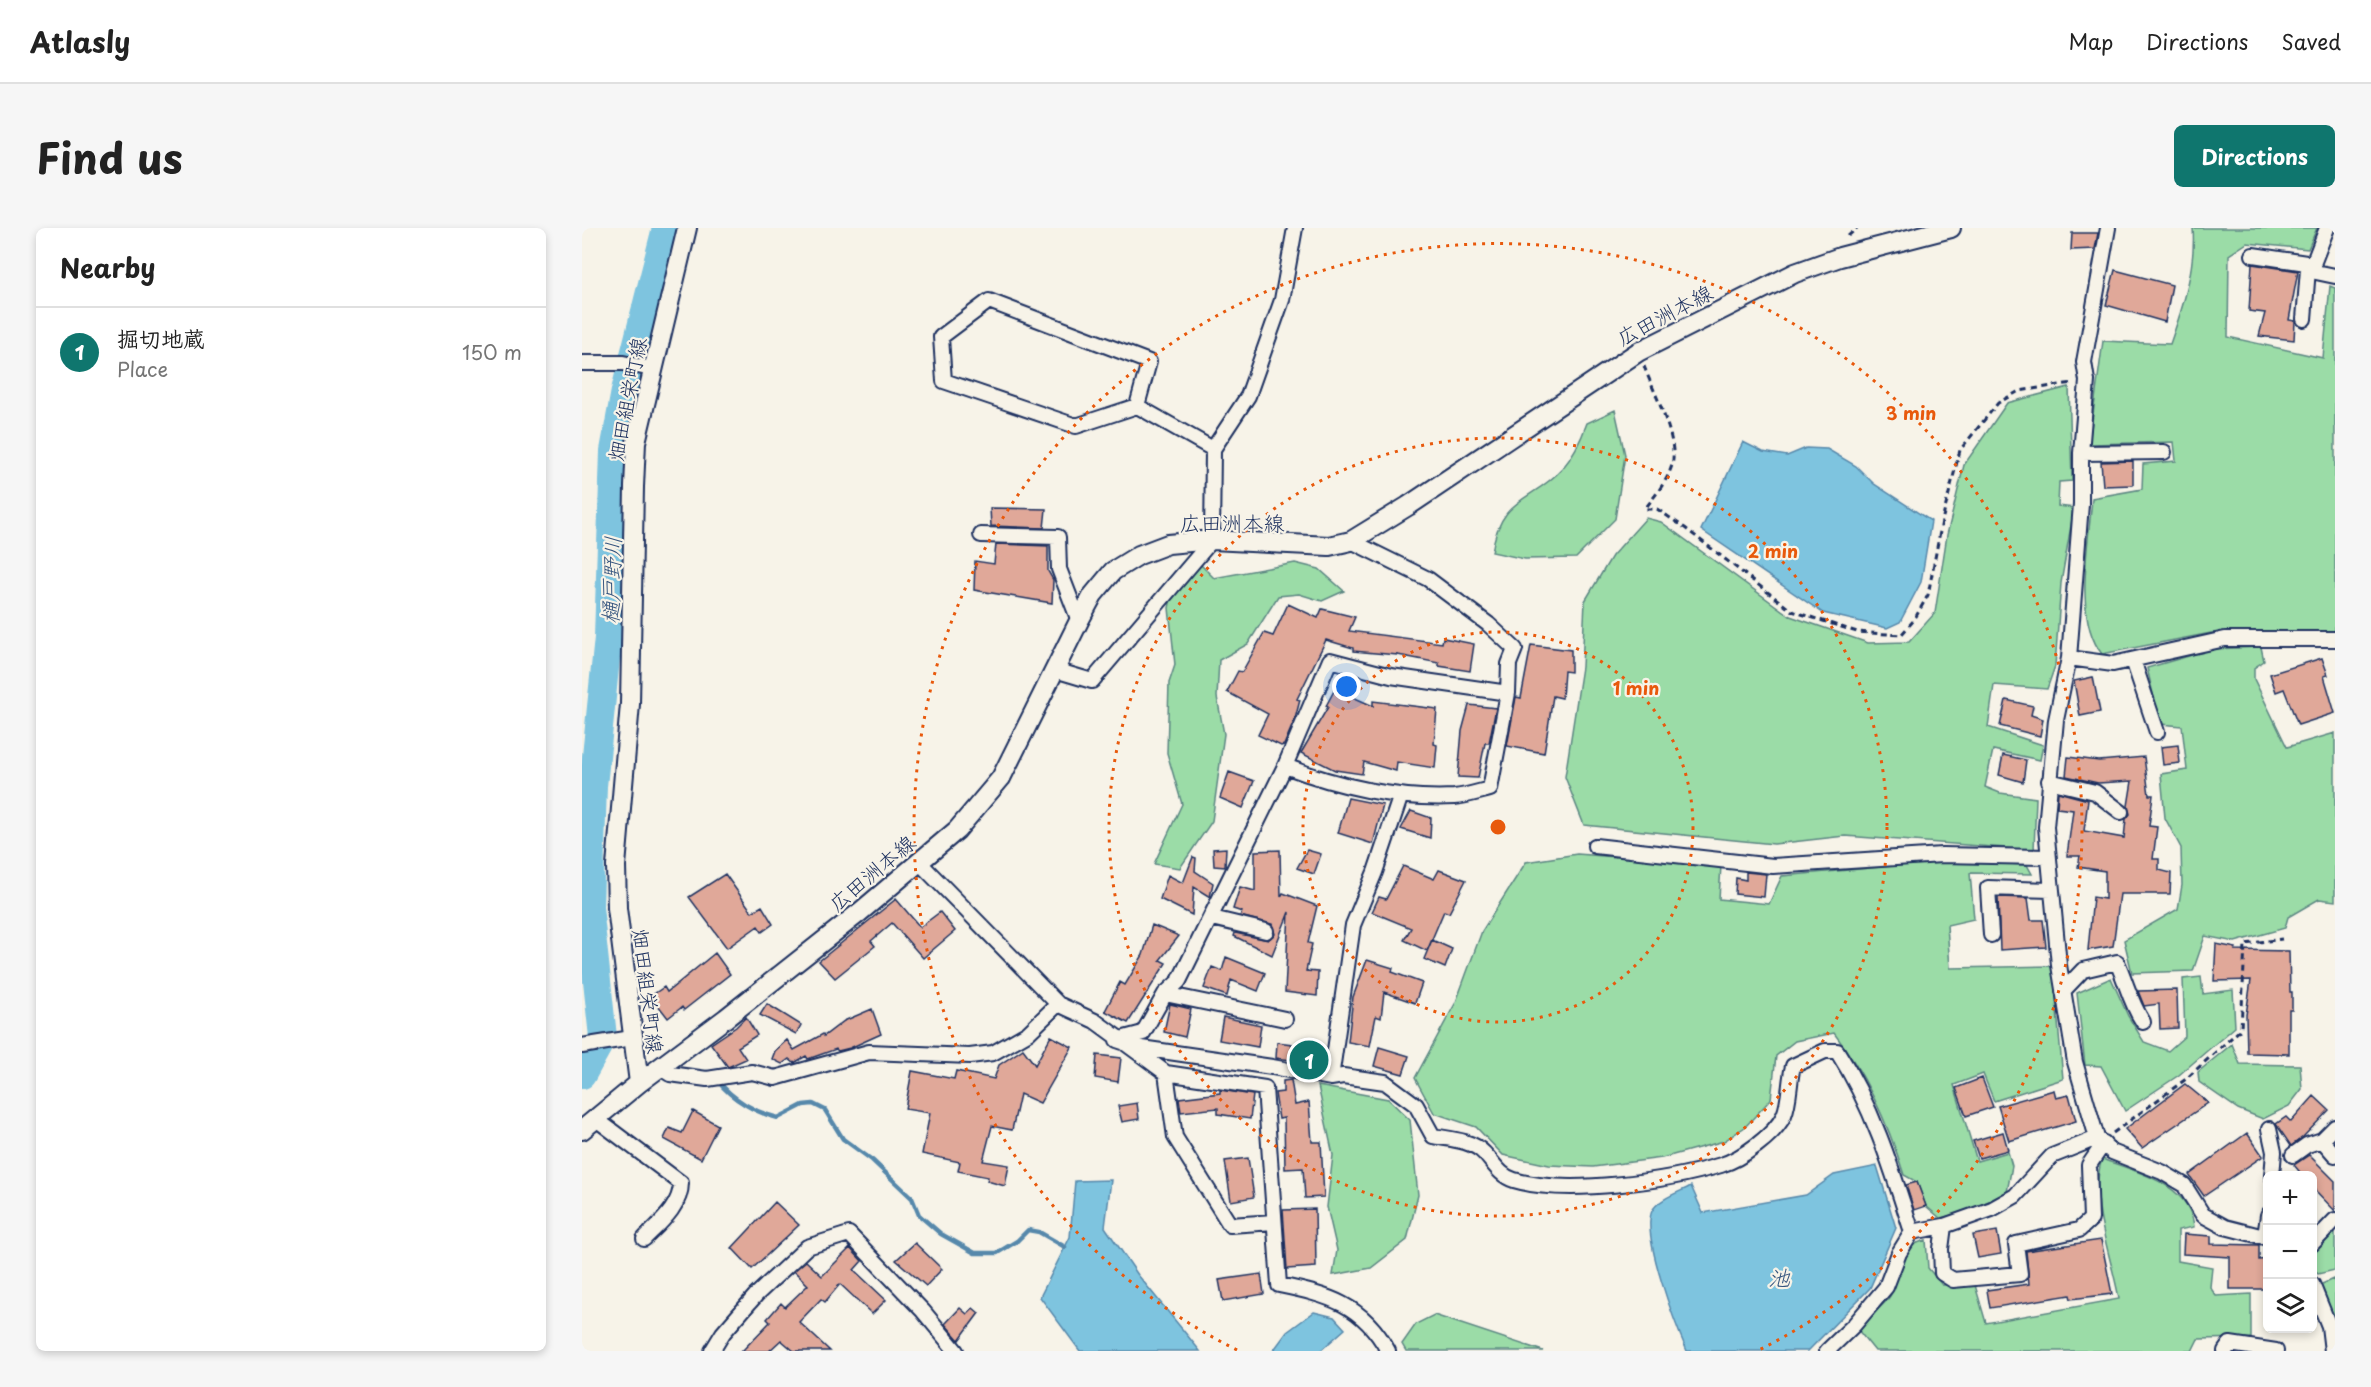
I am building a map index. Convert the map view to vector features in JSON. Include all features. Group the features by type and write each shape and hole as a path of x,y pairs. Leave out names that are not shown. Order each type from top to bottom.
{"main road":[{"name":"畑田組栄町線","path":"639,1083 629,1039 619,940 616,866 630,704 631,550 636,442 687,228"},
{"name":"広田洲本線","path":"589,1124 659,1067 735,1011 957,830 1000,778 1079,621 1094,595 1113,571 1139,555 1168,544 1212,540 1329,546 1351,541 1408,506 1638,352 1795,273 1840,257 1951,228"}],"street":[{"path":"1055,670 1092,681 1212,540 1213,449 1248,396 1282,300 1295,228"},
{"path":"2108,228 2084,362 2086,381 2081,453 2081,504 2069,658 2056,720 2046,827 2047,857 2063,991 2075,1062 2104,1138 2112,1152 2162,1172 2184,1185 2203,1215 2225,1227 2263,1237"},
{"path":"2304,319 2308,269 2313,264 2327,228"},
{"path":"2253,255 2313,264"},
{"path":"2313,264 2316,272 2335,276"},
{"path":"1137,406 1149,362 989,301 941,337 944,381 1076,426 1137,406 1213,449"},
{"path":"582,363 622,363 652,369"},
{"path":"2081,453 2164,452"},
{"path":"981,535 1058,537 1059,569 1079,621"},
{"path":"1285,766 1314,778 1401,795 1455,797 1490,789 1508,693 1509,664 1515,649 1488,624 1428,579 1351,541"},
{"path":"2069,658 2094,663 2133,660 2158,652 2225,639 2335,639"},
{"path":"1118,1040 1143,1033 1165,994 1179,981 1285,766 1330,660 1391,676 1508,693"},
{"path":"2133,660 2157,732"},
{"path":"2049,781 2095,792 2121,812"},
{"path":"1331,1078 1353,925 1401,795"},
{"path":"1595,846 1773,866 1942,855 2047,857"},
{"path":"919,862 1058,1004 1095,1021 1166,1073 1265,1088 1279,1285 1338,1300 1362,1315 1388,1351"},
{"path":"1991,935 1988,888 2051,890"},
{"path":"1212,918 1266,931"},
{"path":"2063,991 2083,970 2117,962 2125,978 2130,1002 2143,1023"},
{"path":"1165,994 1285,1019"},
{"path":"659,1067 670,1074 707,1079 752,1072 775,1078 869,1052 970,1056 993,1053 1028,1033 1058,1004"},
{"path":"582,1046 629,1039"},
{"path":"1118,1040 1141,1048 1331,1078 1343,1076 1385,1082 1416,1104 1433,1136 1465,1142 1483,1151 1497,1169 1512,1180 1550,1186 1582,1186 1646,1180 1723,1165 1760,1144 1784,1115 1793,1066 1825,1051 1837,1051 1889,1156 1912,1232"},
{"path":"1166,1073 1175,1137 1230,1225 1274,1222"},
{"path":"589,1124 681,1183 681,1194 666,1217 644,1239"},
{"path":"2293,1155 2307,1145 2322,1140 2335,1127"},
{"path":"2269,1129 2274,1152 2272,1171"},
{"path":"1944,1226 1942,1273 1953,1280 2020,1274 2016,1245 2057,1233 2079,1230 2091,1219 2088,1165 2104,1138"},
{"path":"1827,1351 1854,1325 1886,1287 1899,1253 1912,1232 1944,1226 1992,1209 2015,1196 2052,1156 2104,1138"},
{"path":"2322,1140 2335,1155"},
{"path":"2317,1240 2335,1220"},
{"path":"712,1351 723,1333 756,1295 807,1247 849,1234 923,1311 956,1351"},
{"path":"2317,1294 2329,1326 2331,1351"},
{"path":"2225,1351 2229,1344 2276,1351"}],"path":[{"path":"1638,352 1669,430 1673,463 1665,482 1645,509 1657,509 1685,528 1792,611 1857,632 1901,635 1928,595 1942,521 1960,450 1998,403 2028,389 2086,381"},
{"path":"2104,1138 2186,1078 2241,1029 2246,944 2282,939"}],"green space":[{"path":"2193,228 2317,228 2308,249 2247,243 2229,255 2228,337 2323,358 2330,286 2335,288 2335,632 2211,633 2102,654 2093,639 2085,601 2086,558 2092,498 2142,489 2143,464 2176,461 2174,442 2089,444 2103,341 2170,344 2184,301 2190,272"},
{"path":"2069,387 2072,481 2059,482 2058,506 2074,508 2061,583 2055,666 2047,689 1994,685 1988,727 2043,745 2040,760 1993,750 1985,787 2000,793 2036,798 2034,850 1845,836 1774,844 1584,825 1565,777 1582,667 1585,601 1612,556 1646,518 1661,522 1790,616 1868,643 1909,642 1935,613 1947,535 1964,465 2007,403"},
{"path":"1615,410 1625,455 1615,519 1576,558 1525,559 1492,552 1502,520 1510,510 1551,480 1562,469 1577,447 1587,423"},
{"path":"1195,559 1214,578 1295,563 1319,569 1344,591 1322,601 1299,594 1278,596 1248,644 1219,660 1217,697 1224,734 1212,821 1180,868 1154,864 1182,804 1167,753 1169,683 1175,665 1169,608 1176,573"},
{"path":"2261,647 2264,661 2254,668 2254,679 2287,747 2335,733 2335,901 2319,899 2288,917 2285,928 2235,942 2205,936 2193,971 2132,973 2124,940 2178,909 2182,885 2181,848 2165,818 2161,774 2187,770 2182,726 2160,724 2147,668 2213,649"},
{"path":"1577,854 1721,865 1719,899 1769,904 1782,876 1948,861 2027,865 2032,874 1970,873 1974,919 1947,925 1950,968 2053,966 2063,1079 1994,1101 1983,1074 1954,1085 1977,1161 2008,1152 2012,1166 2007,1192 1966,1212 1940,1218 1926,1206 1917,1182 1904,1175 1884,1119 1857,1066 1834,1033 1795,1041 1776,1056 1771,1099 1745,1127 1724,1141 1662,1158 1593,1167 1549,1165 1503,1155 1476,1127 1434,1113 1415,1078 1456,1002 1482,931 1526,862"},
{"path":"2201,977 2203,994 2233,990 2235,1027 2179,1075 2125,1111 2101,1066 2085,1065 2077,993 2111,978 2128,1016 2144,1042 2168,1051 2185,1036 2183,979"},
{"path":"2232,1044 2240,1064 2300,1065 2302,1089 2289,1106 2263,1119 2238,1109 2199,1082 2198,1072"},
{"path":"1318,1086 1388,1099 1410,1120 1418,1195 1407,1240 1371,1268 1333,1275 1337,1250 1327,1207 1333,1155"},
{"path":"2102,1159 2159,1181 2183,1200 2190,1212 2194,1227 2178,1230 2178,1261 2212,1267 2210,1287 2216,1296 2251,1294 2251,1338 2198,1339 2192,1351 1875,1351 1858,1330 1859,1326 1890,1296 1900,1263 1907,1250 1926,1240 1928,1268 1942,1285 1975,1285 1986,1323 2119,1299 2099,1210 2098,1175"},
{"path":"2335,1230 2335,1270 2317,1273 2317,1247"},
{"path":"2333,1279 2335,1283 2335,1332 2320,1285"},
{"path":"1434,1315 1543,1351 1406,1351 1402,1344 1416,1324"}],"water":[{"path":"1743,442 1763,452 1787,456 1806,448 1827,449 1856,466 1874,484 1931,521 1921,582 1900,622 1887,628 1823,613 1701,530"},
{"name":"池","path":"1877,1166 1896,1228 1870,1288 1808,1351 1687,1351 1668,1302 1655,1259 1650,1223 1655,1207 1664,1199 1691,1186 1703,1213 1806,1195 1834,1175"},
{"path":"1111,1180 1105,1227 1138,1275 1200,1351 1080,1351 1040,1297 1070,1237 1075,1181"},
{"path":"1314,1312 1334,1317 1345,1329 1320,1351 1273,1351 1287,1332"}],"building":[{"path":"2072,233 2098,233 2095,249 2071,250"},
{"path":"2252,264 2298,271 2289,320 2295,321 2294,340 2259,336 2265,313 2249,311"},
{"path":"2115,270 2172,285 2165,322 2106,305"},
{"path":"2133,461 2133,485 2103,486 2101,462"},
{"path":"990,508 1046,509 1044,528 991,526"},
{"path":"996,544 1048,546 1048,571 1053,580 1052,603 974,590 975,561 994,564"},
{"path":"1288,604 1318,618 1322,609 1355,617 1349,631 1442,643 1443,638 1474,644 1470,671 1439,666 1439,663 1398,655 1353,651 1353,648 1326,640 1297,699 1300,700 1295,719 1284,745 1281,746 1258,735 1268,714 1227,692 1238,671 1242,672 1264,633 1273,636"},
{"path":"1531,645 1571,650 1571,672 1564,671 1562,698 1553,696 1544,753 1507,746 1516,697 1521,698"},
{"path":"2322,658 2328,675 2324,676 2335,713 2298,725 2284,689 2276,692 2270,674"},
{"path":"2093,677 2100,712 2080,716 2074,681"},
{"path":"1335,689 1373,706 1373,701 1437,709 1434,744 1437,745 1435,768 1397,762 1396,771 1364,762 1362,774 1335,770 1301,753 1328,707 1326,706"},
{"path":"2006,700 2033,706 2031,715 2043,719 2040,736 2000,726"},
{"path":"1469,705 1496,708 1489,743 1485,743 1478,778 1458,777 1462,731"},
{"path":"2178,745 2180,763 2163,765 2161,747"},
{"path":"2003,755 2026,760 2023,782 1999,775"},
{"path":"2068,757 2099,761 2144,757 2149,795 2153,795 2149,826 2157,827 2153,859 2159,859 2159,870 2171,873 2170,894 2120,894 2113,946 2088,950 2093,897 2105,899 2105,871 2078,867 2080,856 2067,856 2073,810 2057,808 2058,792 2088,800 2084,831 2124,838 2126,819 2130,814 2128,806 2132,781 2098,783 2066,776"},
{"path":"1229,772 1254,781 1243,808 1220,798"},
{"path":"1348,798 1383,805 1373,844 1338,833"},
{"path":"1411,811 1431,818 1430,838 1401,829"},
{"path":"1226,848 1225,867 1214,866 1213,849"},
{"path":"1280,850 1281,897 1283,893 1317,906 1308,943 1312,944 1306,971 1318,972 1317,996 1285,992 1289,912 1272,955 1234,936 1235,933 1268,940 1275,934 1272,924 1240,916 1242,912 1233,909 1240,887 1255,891 1255,851"},
{"path":"1307,850 1321,854 1314,874 1297,868"},
{"path":"1193,857 1196,858 1195,871 1213,883 1210,897 1194,887 1192,915 1160,899 1168,875 1183,883"},
{"path":"1403,866 1434,879 1439,870 1466,880 1449,913 1444,911 1427,951 1404,940 1411,928 1372,912 1379,897 1386,899"},
{"path":"1746,872 1766,874 1764,897 1735,894 1736,878 1746,880"},
{"path":"725,874 752,912 762,906 773,924 762,932 758,926 727,948 689,897"},
{"path":"1998,897 2028,898 2031,920 2043,920 2046,947 2000,950"},
{"path":"896,899 920,927 940,912 955,931 923,958 892,923 871,941 875,946 835,978 819,961"},
{"path":"1152,925 1179,936 1160,960 1166,963 1128,1023 1105,1011 1120,982 1125,985 1143,955"},
{"path":"1432,940 1452,949 1445,968 1424,959"},
{"path":"2216,944 2236,948 2235,950 2289,951 2292,1010 2289,1010 2289,1054 2247,1053 2246,1015 2251,980 2214,981"},
{"path":"715,953 730,974 684,1010 682,1007 668,1018 651,996 664,987 667,992"},
{"path":"1226,957 1265,973 1258,991 1231,980 1227,996 1204,988 1212,967 1222,971"},
{"path":"1367,960 1393,968 1392,972 1422,983 1415,1003 1384,992 1381,1018 1376,1016 1370,1046 1348,1042 1353,997"},
{"path":"2177,990 2178,1028 2160,1029 2159,1004 2144,1006 2138,991"},
{"path":"767,1004 801,1025 796,1034 760,1015"},
{"path":"1170,1004 1191,1009 1185,1037 1164,1032"},
{"path":"872,1009 881,1034 850,1048 838,1051 836,1049 808,1059 806,1056 794,1063 789,1059 782,1064 772,1059 775,1051 787,1040 794,1050 823,1034 824,1036 844,1021"},
{"path":"746,1017 757,1035 738,1047 746,1059 728,1067 711,1044 736,1027"},
{"path":"1223,1017 1261,1025 1258,1047 1219,1040"},
{"path":"1051,1036 1072,1047 1040,1103 1020,1094 1012,1130 992,1126 983,1161 1009,1165 1005,1186 987,1181 988,1177 958,1171 960,1162 922,1154 930,1113 905,1109 912,1071 954,1079 956,1071 994,1079 999,1065 1023,1049 1035,1065"},
{"path":"1277,1042 1292,1044 1291,1060 1276,1058"},
{"path":"1379,1047 1409,1056 1403,1074 1374,1066"},
{"path":"1097,1055 1121,1058 1118,1082 1095,1078"},
{"path":"1982,1078 1993,1107 1966,1116 1956,1088"},
{"path":"1291,1080 1295,1105 1309,1102 1312,1142 1321,1142 1324,1197 1305,1198 1303,1168 1285,1169 1284,1118 1279,1119 1275,1093 1283,1092 1283,1081"},
{"path":"2185,1084 2208,1103 2142,1148 2125,1129"},
{"path":"1220,1090 1253,1095 1250,1119 1218,1114 1218,1108 1181,1112 1179,1098 1220,1093"},
{"path":"2054,1090 2056,1098 2069,1095 2076,1121 2009,1141 1998,1106"},
{"path":"2314,1096 2329,1110 2291,1146 2276,1124 2286,1117 2291,1122"},
{"path":"1137,1103 1139,1119 1122,1122 1118,1106"},
{"path":"693,1111 718,1125 701,1159 664,1139 669,1128 682,1133"},
{"path":"2003,1132 2008,1150 1979,1158 1973,1141"},
{"path":"2247,1133 2263,1156 2204,1196 2189,1175"},
{"path":"2309,1155 2335,1181 2335,1211 2317,1192 2317,1171 2299,1171 2294,1165"},
{"path":"1248,1158 1254,1197 1231,1201 1225,1161"},
{"path":"1917,1182 1926,1206 1914,1210 1906,1185"},
{"path":"775,1202 799,1225 752,1269 732,1248"},
{"path":"1315,1209 1316,1267 1287,1269 1283,1210"},
{"path":"1997,1231 2001,1254 1978,1258 1973,1235"},
{"path":"2184,1234 2211,1236 2211,1244 2259,1245 2259,1260 2263,1260 2263,1289 2230,1289 2230,1257 2183,1254"},
{"path":"2101,1240 2112,1294 2071,1299 2070,1295 1990,1308 1987,1290 2029,1284 2026,1251"},
{"path":"915,1243 942,1269 926,1286 896,1260"},
{"path":"850,1248 862,1261 854,1270 886,1300 872,1314 840,1284 825,1302 821,1299 799,1322 830,1351 794,1351 781,1340 769,1351 742,1351 770,1322 767,1319 781,1303 785,1307 808,1285 794,1271 806,1261 822,1276"},
{"path":"1261,1274 1264,1294 1223,1301 1219,1280"},
{"path":"960,1308 967,1314 973,1308 979,1313 959,1340 945,1324"}],"waterway":[{"name":"樋戸野川","path":"582,1075 603,1037 589,907 593,786 608,638 614,451 625,391 666,228"},
{"path":"718,1081 730,1094 745,1104 761,1113 778,1118 803,1105 813,1104 825,1110 843,1139 872,1160 912,1198 919,1215 941,1234 975,1253 997,1253 1017,1241 1028,1230 1039,1232 1065,1247"}],"place":[{"name":"掘切地蔵","path":"1309,1060"}]}
